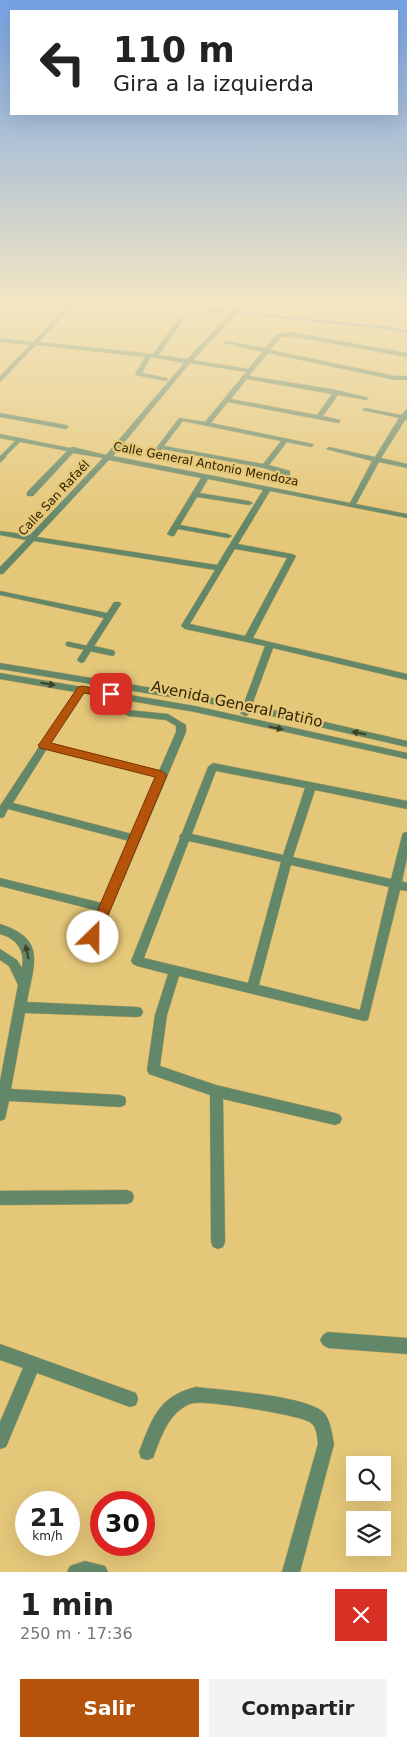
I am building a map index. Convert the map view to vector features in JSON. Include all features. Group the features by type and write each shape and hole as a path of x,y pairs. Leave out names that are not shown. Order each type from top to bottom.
{"street":[{"path":"151,376 165,379"},
{"name":"Calle San Rafaél","path":"2,568 109,456 176,376"},
{"path":"207,424 245,376"},
{"path":"259,376 366,398"},
{"path":"387,376 407,378"},
{"path":"319,417 337,392"},
{"path":"226,400 338,420"},
{"path":"352,505 376,460 405,416 365,410"},
{"path":"0,415 66,427"},
{"path":"153,456 181,419 312,445"},
{"name":"Calle General Antonio Mendoza","path":"0,436 407,516"},
{"path":"264,466 286,439"},
{"path":"160,447 264,466 287,473"},
{"path":"30,494 73,449"},
{"path":"329,449 407,466"},
{"path":"171,534 206,476"},
{"path":"268,488 184,626 407,676"},
{"path":"195,494 249,504"},
{"path":"176,526 228,536"},
{"path":"0,533 219,568"},
{"path":"234,546 292,556 248,639"},
{"path":"0,593 109,616"},
{"path":"81,660 118,604"},
{"path":"243,720 270,644"},
{"name":"Avenida General Patiño","path":"0,666 247,707 407,744"},
{"name":"Avenida General Patiño","path":"0,676 195,709 407,756"},
{"path":"82,689 3,810 134,838"},
{"path":"93,937 181,732 181,725 168,717 128,713"},
{"path":"44,745 162,775"},
{"path":"407,805 402,802 213,767 184,836 137,961 364,1016 402,885 407,836"},
{"path":"252,988 287,859 311,786"},
{"path":"184,836 402,885"},
{"path":"0,882 105,908"},
{"path":"0,929 17,935 23,940 27,948 29,960 2,1095 0,1115"},
{"path":"0,954 13,962 24,984"},
{"path":"175,970 161,1016 153,1070 216,1091 335,1119"},
{"path":"20,1007 137,1012"},
{"path":"216,1091 218,1242"},
{"path":"2,1095 120,1101"},
{"path":"0,1198 127,1197"},
{"path":"328,1340 407,1346"},
{"path":"0,1352 130,1399"},
{"path":"0,1441 33,1364"},
{"path":"147,1452 162,1418 172,1404 183,1396 196,1395 286,1407 306,1411 317,1417 323,1426 326,1444 291,1572"},
{"path":"76,1572 85,1570 98,1572"}],"lane":[{"path":"0,460 19,440"},
{"path":"68,644 112,654"}],"route":[{"path":"93,937 162,775 44,745 82,689 111,694"}]}
